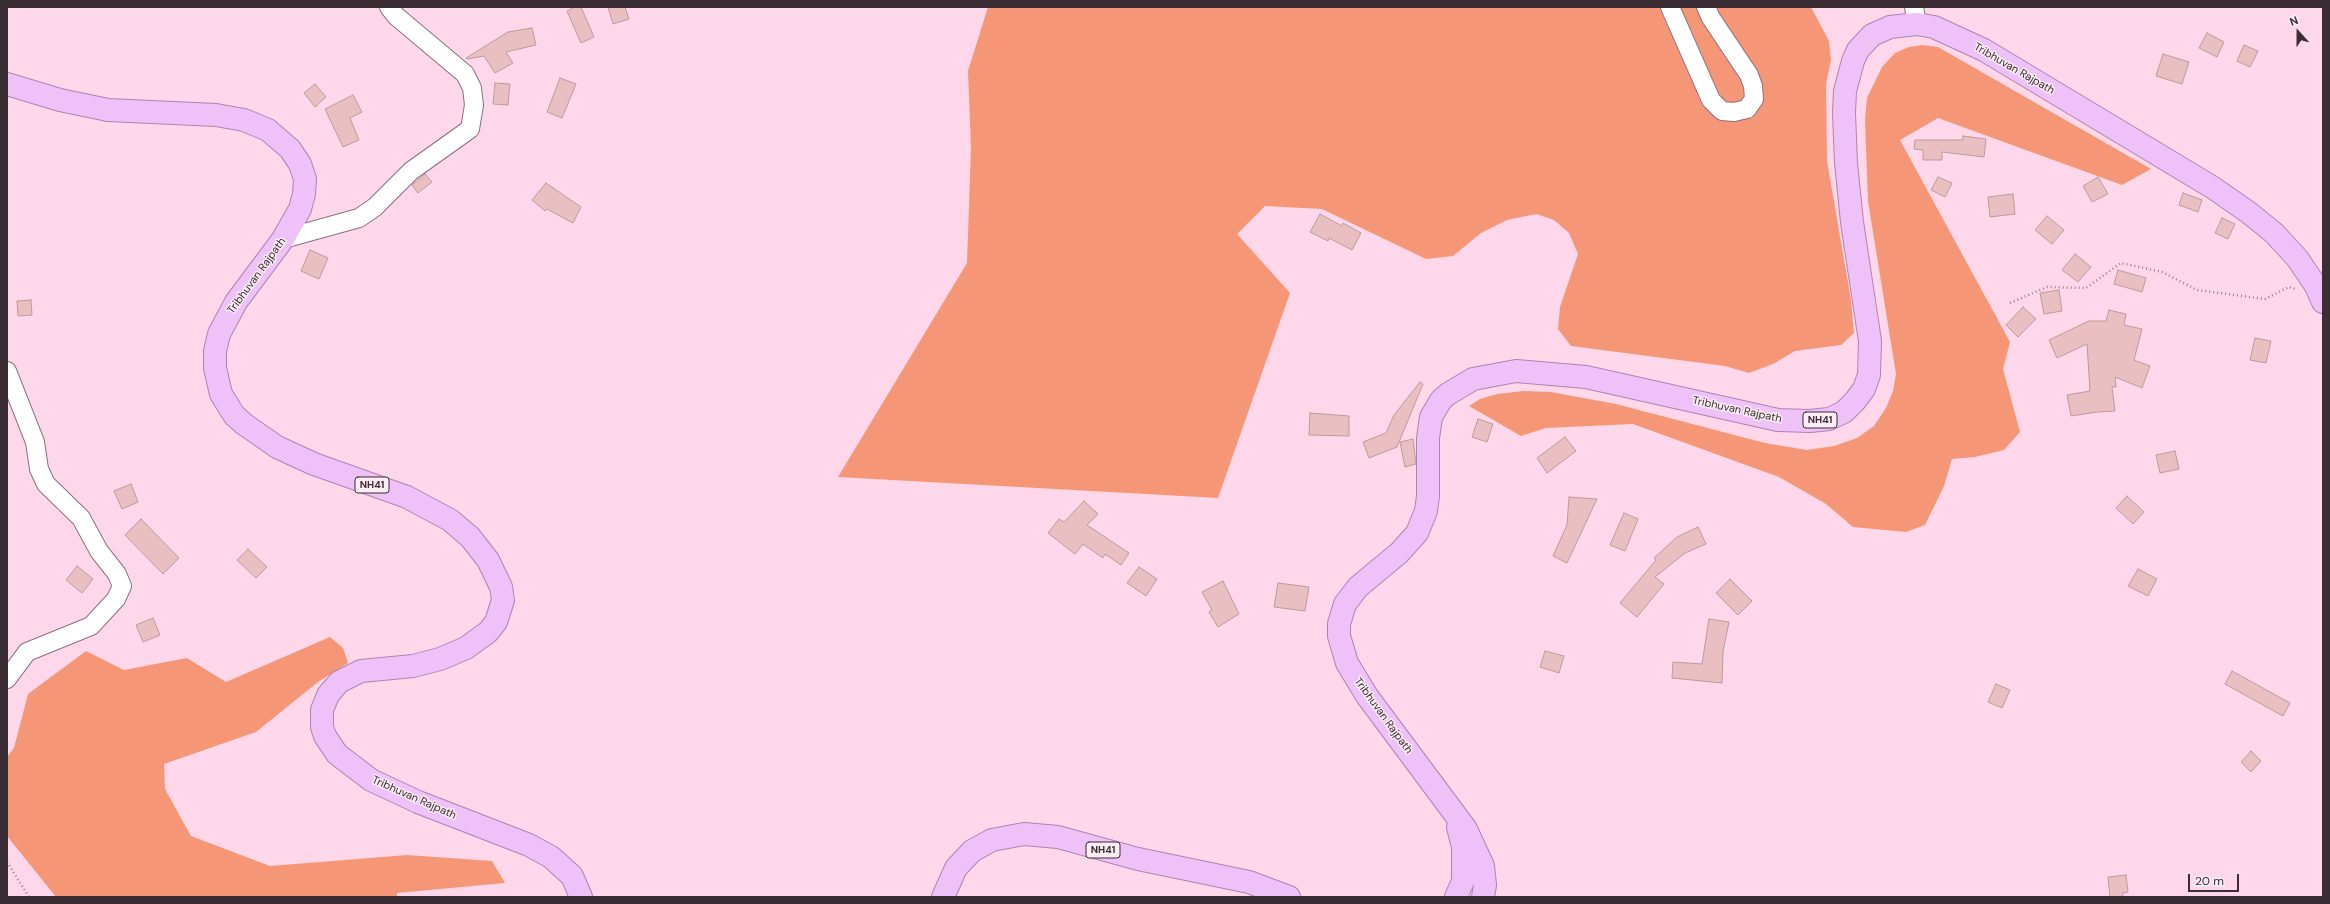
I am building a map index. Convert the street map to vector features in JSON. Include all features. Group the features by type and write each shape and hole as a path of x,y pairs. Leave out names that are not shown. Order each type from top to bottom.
{"highway":[{"name":"Tribhuvan Rajpath","path":"1483,897 1485,875 1480,857 1466,830 1355,679 1347,663 1339,636 1342,614 1351,595 1366,580 1406,546 1421,526 1428,496 1429,427 1435,408 1448,394 1464,383 1484,376 1516,371 1586,377 1778,420 1820,420 1837,416 1850,407 1860,395 1867,382 1870,369 1870,341 1846,163 1844,113 1845,91 1853,61 1864,42 1880,30 1916,16 1934,28 1984,50 2236,202 2274,233 2297,258 2323,301"},
{"name":"Tribhuvan Rajpath","path":"7,84 85,106 129,112 230,117 256,124 268,130 290,149 300,164 305,179 304,194 300,209 283,239 236,302 219,334 215,351 215,368 221,394 234,415 254,433 289,454 407,497 450,520 470,537 488,560 501,587 503,600 501,612 488,632 478,640 454,654 413,666 361,671 339,682 328,695 322,710 322,727 325,736 337,754 371,780 418,802 529,845 551,856 572,876 581,897"},
{"path":"1452,809 1463,847 1463,881 1456,897"},
{"name":"NH41","path":"943,897 956,868 972,851 992,840 1024,834 1058,838 1138,859 1249,882 1289,897"}],"street":[{"path":"283,239 359,218 375,207 411,171 470,129 474,105 472,88 465,74 396,16 389,7"},
{"path":"1670,7 1711,100 1722,111 1734,112 1747,109 1754,99 1753,86 1749,75 1711,18 1706,7"},
{"path":"7,371 35,442 39,469 46,484 81,518 99,551 117,574 122,586 116,599 91,626 27,652 7,679"}],"path":[{"path":"2010,303 2047,287 2086,288 2121,263 2162,272 2197,290 2265,299 2289,287 2323,301"},
{"path":"7,862 29,897"}],"shaded area":[{"path":"988,7 1811,7 1829,41 1831,60 1826,84 1827,161 1851,300 1854,333 1841,345 1795,351 1773,364 1749,373 1725,366 1571,346 1558,329 1560,307 1578,254 1569,233 1554,220 1536,214 1507,220 1481,233 1453,256 1426,259 1322,209 1265,206 1237,234 1290,293 1218,498 838,477 967,263 971,148 968,71"},
{"path":"1922,45 1938,47 2151,169 2122,185 1938,118 1900,140 2010,342 2003,369 2020,432 2004,450 1975,457 1952,459 1944,486 1925,525 1906,532 1853,527 1826,504 1779,477 1633,424 1546,428 1521,436 1469,406 1480,399 1497,394 1524,391 1551,392 1616,404 1765,443 1807,450 1834,446 1857,438 1874,426 1886,408 1893,391 1896,374 1868,201 1865,120 1867,98 1882,67 1895,53 1909,47"},
{"path":"330,637 343,648 348,663 318,682 256,732 164,764 165,789 191,836 270,866 407,855 492,861 505,883 397,893 397,897 56,897 7,836 7,757 14,748 28,694 86,651 124,670 187,658 226,682"}],"building":[{"path":"575,7 581,7 594,37 581,43 567,11"},
{"path":"608,7 625,7 629,19 613,24"},
{"path":"532,28 536,45 506,52 513,63 495,73 484,56 466,58 508,32"},
{"path":"2207,33 2224,42 2217,57 2199,48"},
{"path":"2244,45 2258,51 2250,67 2237,61"},
{"path":"2163,54 2189,62 2182,84 2156,76"},
{"path":"560,78 576,84 562,118 547,112"},
{"path":"495,83 510,84 508,105 493,104"},
{"path":"315,84 326,97 315,107 304,93"},
{"path":"353,95 362,112 350,118 359,140 343,147 325,109"},
{"path":"1963,136 1986,139 1984,157 1942,152 1942,160 1923,160 1923,150 1914,149 1915,140 1963,140"},
{"path":"425,174 432,182 418,193 412,185"},
{"path":"1938,177 1952,183 1945,197 1931,190"},
{"path":"2098,177 2108,194 2092,202 2083,186"},
{"path":"546,183 581,207 573,223 547,209 545,211 532,200"},
{"path":"2183,193 2202,200 2198,212 2179,205"},
{"path":"2013,194 2015,214 1990,217 1988,197"},
{"path":"1320,214 1342,226 1343,223 1361,233 1352,250 1329,238 1328,241 1310,232"},
{"path":"2047,216 2064,230 2052,244 2035,230"},
{"path":"2222,218 2235,224 2228,239 2215,233"},
{"path":"310,250 328,258 319,279 301,271"},
{"path":"2075,254 2091,267 2078,282 2062,270"},
{"path":"2118,270 2146,278 2142,292 2114,284"},
{"path":"2059,290 2062,311 2044,314 2040,293"},
{"path":"31,300 32,315 18,316 17,301"},
{"path":"2023,307 2036,319 2018,337 2006,325"},
{"path":"2109,310 2126,314 2124,325 2142,329 2134,360 2150,366 2142,388 2115,377 2116,387 2112,387 2115,411 2071,416 2067,395 2090,391 2087,344 2057,358 2049,340 2089,321 2106,321"},
{"path":"2255,338 2271,341 2266,363 2250,360"},
{"path":"1420,382 1423,384 1397,447 1369,458 1363,442 1386,433 1394,415"},
{"path":"1310,413 1349,416 1349,436 1309,435"},
{"path":"1478,419 1493,424 1487,442 1472,437"},
{"path":"1565,437 1576,451 1547,473 1537,458"},
{"path":"1413,439 1416,464 1405,467 1400,442"},
{"path":"2175,451 2179,469 2160,473 2156,455"},
{"path":"131,484 138,502 122,509 114,491"},
{"path":"2127,496 2144,512 2133,524 2116,508"},
{"path":"1569,497 1597,499 1567,563 1553,556 1567,525"},
{"path":"1084,501 1098,514 1087,525 1129,553 1121,565 1105,554 1103,558 1083,544 1075,554 1048,533 1059,519 1064,522"},
{"path":"1624,513 1638,519 1625,551 1610,545"},
{"path":"141,519 179,558 163,574 125,535"},
{"path":"1698,527 1706,544 1685,553 1655,577 1664,584 1637,617 1620,603 1656,560 1654,558 1677,537"},
{"path":"248,549 267,567 256,578 237,560"},
{"path":"77,566 93,579 82,593 66,580"},
{"path":"1139,567 1157,579 1146,596 1127,583"},
{"path":"2138,569 2157,579 2148,596 2128,586"},
{"path":"1730,579 1752,601 1738,615 1716,593"},
{"path":"1223,581 1239,614 1218,627 1209,612 1212,610 1202,592"},
{"path":"1278,583 1309,587 1305,611 1274,607"},
{"path":"153,618 160,635 143,642 136,625"},
{"path":"1709,619 1729,622 1723,651 1722,683 1672,678 1673,662 1702,664"},
{"path":"1545,651 1564,656 1559,673 1540,667"},
{"path":"2232,671 2290,703 2283,716 2225,684"},
{"path":"1996,684 2010,690 2002,708 1988,702"},
{"path":"2251,751 2261,761 2251,772 2241,762"},
{"path":"2126,875 2128,892 2123,893 2123,897 2110,897 2108,877"}]}
